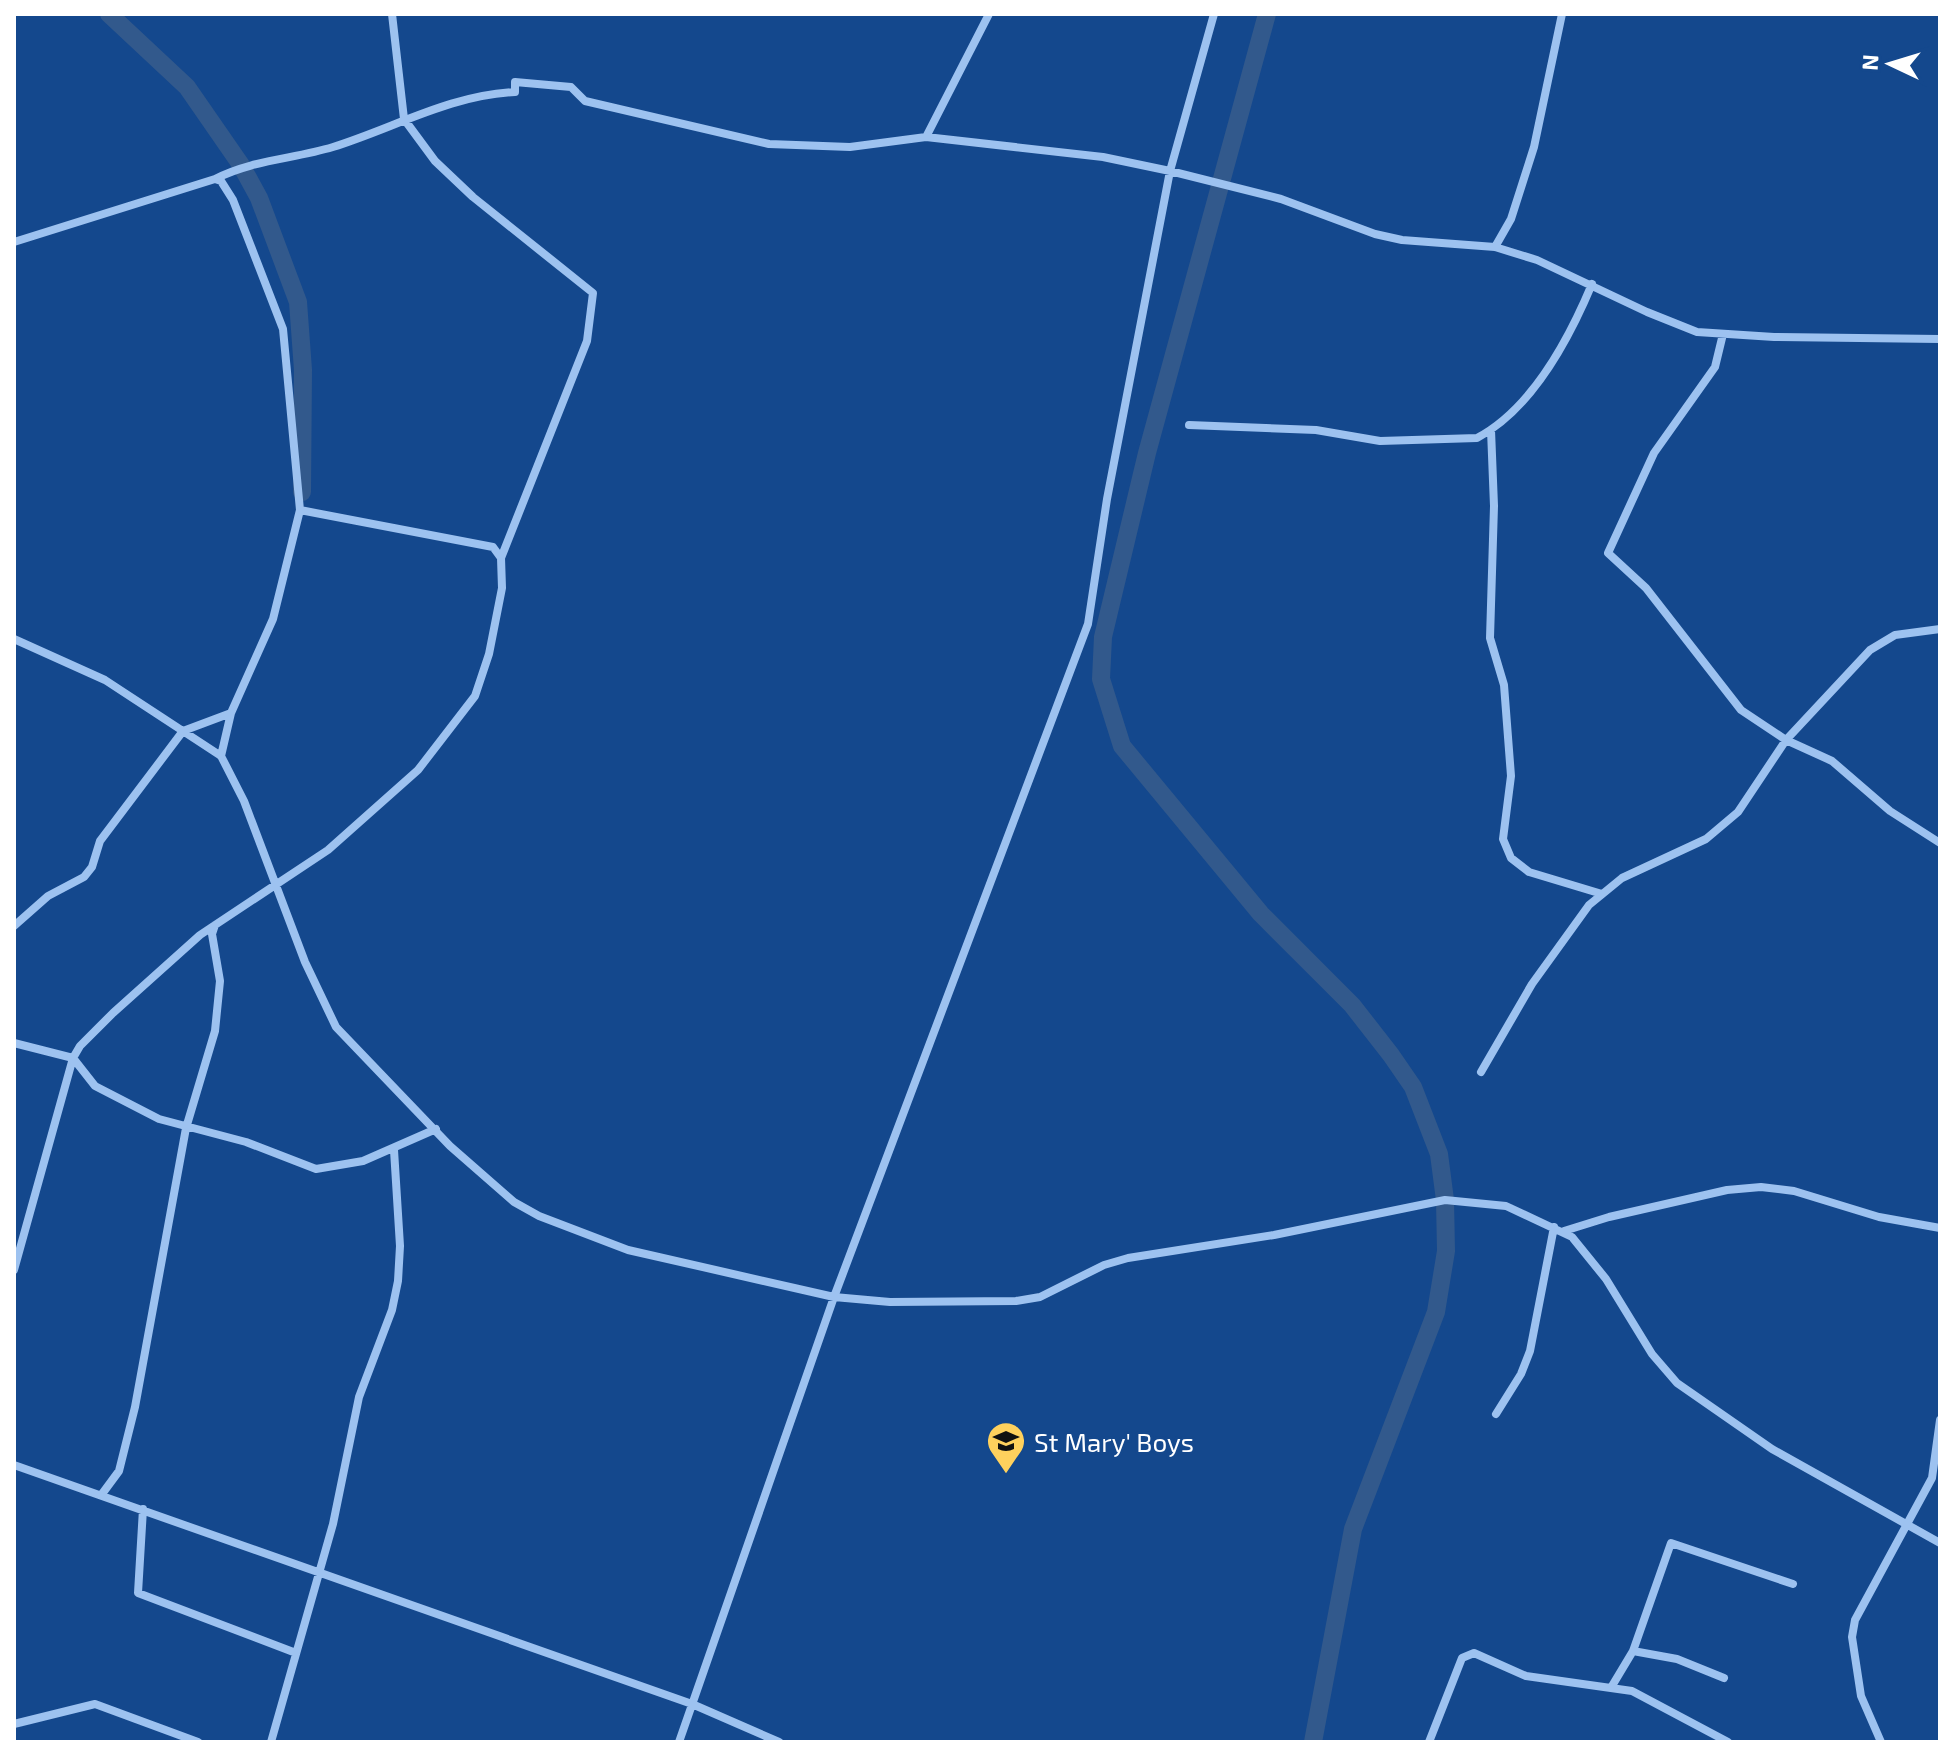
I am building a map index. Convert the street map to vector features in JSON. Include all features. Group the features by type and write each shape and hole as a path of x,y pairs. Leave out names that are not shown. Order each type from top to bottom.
{"street":[{"path":"14,1270 73,1058 80,1046 113,1013 216,924 328,850 418,770 475,696 489,654 502,588 501,558 587,341 593,293 473,197 435,161 404,119 392,14"},
{"path":"926,137 989,14"},
{"path":"679,1742 834,1297 1088,624 1107,499 1170,171 1214,14"},
{"path":"1495,247 1511,219 1534,147 1562,14"},
{"path":"14,242 215,179 241,165 332,148 457,102 515,92 515,82 571,87 585,101 769,144 850,147 926,137 1103,157 1170,171 1281,199 1375,234 1402,240 1495,247 1537,260 1677,326 1723,334 1940,339"},
{"path":"215,179 221,181 233,200 283,329 300,510 273,619 231,713 221,756"},
{"path":"1189,425 1316,430 1380,441 1477,438 1491,430 1524,399 1575,321 1592,284"},
{"path":"1723,334 1715,367 1654,453 1608,553 1646,588 1741,710 1786,740 1832,761 1890,811 1940,843"},
{"path":"1491,430 1494,506 1490,638 1504,685 1511,776 1503,839 1511,858 1529,872 1602,894"},
{"path":"300,510 493,547 501,558"},
{"path":"1481,1072 1546,962 1602,894 1634,870 1706,839 1738,812 1786,740 1870,650 1895,635 1940,629"},
{"path":"14,639 105,680 221,756 244,801 305,962 336,1027 370,1066 514,1202 539,1216 628,1250 834,1297 929,1303 1040,1297 1104,1265 1128,1258 1274,1235 1445,1200 1506,1206 1564,1231 1588,1254 1652,1354 1677,1383 1772,1449 1885,1515 1910,1524 1940,1543"},
{"path":"14,926 48,896 84,877 92,867 100,841 183,731 231,713"},
{"path":"102,1494 119,1471 135,1407 186,1128 219,1006 220,981 212,934 216,924"},
{"path":"14,1043 73,1058 95,1086 159,1119 246,1142 316,1169 347,1166 394,1150 413,1137 436,1129"},
{"path":"271,1742 320,1573 352,1422 371,1358 392,1310 400,1246 394,1150"},
{"path":"1564,1231 1609,1217 1727,1190 1761,1187 1777,1187 1879,1217 1940,1228"},
{"path":"1496,1414 1521,1374 1530,1351 1554,1227"},
{"path":"1881,1742 1861,1696 1852,1637 1861,1604 1910,1524 1932,1478 1940,1420"},
{"path":"14,1465 692,1704 779,1742"},
{"path":"143,1509 138,1593 145,1599 296,1653"},
{"path":"1612,1686 1633,1651 1671,1543 1793,1584"},
{"path":"1633,1651 1677,1659 1724,1678"},
{"path":"1429,1742 1467,1655 1481,1655 1526,1676 1612,1686 1666,1706 1728,1742"},
{"path":"14,1724 95,1704 198,1742"}],"waterway":[{"path":"109,14 187,87 241,165 259,198 298,302 303,370 302,492"},
{"path":"1267,14 1147,453 1103,637 1101,679 1122,746 1261,914 1352,1005 1391,1055 1413,1087 1439,1154 1445,1200 1446,1251 1436,1312 1353,1529 1313,1742"}],"place":[{"name":"St Mary' Boys","path":"1006,1475"}]}
